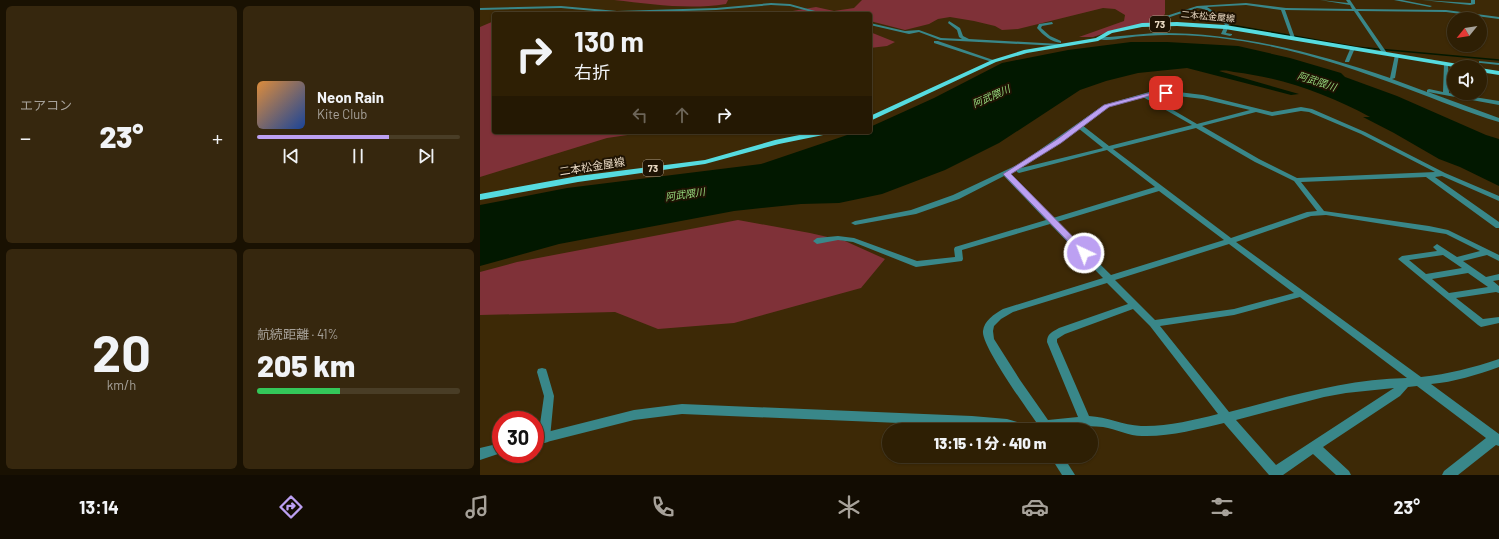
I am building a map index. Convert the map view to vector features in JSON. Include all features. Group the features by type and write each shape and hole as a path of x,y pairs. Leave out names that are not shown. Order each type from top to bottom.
{"main road":[{"name":"二本松金屋線","path":"872,118 994,61 1026,51 1098,38 1110,32 1131,26 1162,24 1225,27 1353,48 1384,51 1397,55 1446,64"},
{"path":"1487,71 1499,74"},
{"name":"二本松金屋線","path":"480,197 578,179 705,162 778,142 816,134"}],"street":[{"path":"1245,0 1248,5"},
{"path":"1322,0 1350,4"},
{"path":"1348,0 1384,51"},
{"path":"1396,0 1446,11 1499,18"},
{"path":"1424,0 1473,4 1473,0"},
{"path":"480,9 561,7 617,12 716,9 761,2 790,5 816,12"},
{"path":"1162,24 1159,19 1204,7 1248,5 1283,9 1446,11"},
{"path":"1204,7 1223,19 1226,24 1224,34 1289,45 1347,61 1499,116"},
{"path":"1283,9 1292,37"},
{"path":"949,22 959,29 962,38 976,41"},
{"path":"1052,23 1040,25 1039,28 1061,44"},
{"path":"872,24 905,32 994,61"},
{"path":"905,32 919,31 940,39 1061,44"},
{"path":"1098,38 1183,34 1234,39 1281,47 1341,63 1499,120"},
{"path":"1347,61 1353,48"},
{"path":"1392,78 1397,55"},
{"path":"1487,63 1499,64"},
{"path":"1446,64 1446,94"},
{"path":"1115,103 1117,99 1132,93 1172,90 1223,98 1279,114"},
{"path":"1429,91 1499,104"},
{"path":"855,222 891,217 933,206 956,197 1006,174 1046,150 1106,106 1145,96 1166,93 1190,95 1272,114 1301,109 1314,111 1363,133 1443,174 1499,199"},
{"path":"1145,96 1198,125 1243,153 1296,180 1322,213"},
{"path":"1006,174 1254,110"},
{"path":"1079,126 1230,241 1498,439 1448,475"},
{"path":"1006,174 1054,221 1153,324 1227,418 1277,475 1280,469 1315,448 1396,393 1402,386 1402,382"},
{"path":"1296,180 1443,174"},
{"path":"1428,175 1499,226"},
{"path":"817,242 838,238 854,240 916,264 959,259 958,249 1160,188"},
{"path":"1040,423 991,345 988,336 988,328 992,322 1003,313 1310,214 1322,213 1448,232 1499,258"},
{"path":"1436,247 1498,290"},
{"path":"1444,252 1402,259 1481,323 1499,320"},
{"path":"1455,260 1488,252"},
{"path":"1424,277 1469,270"},
{"path":"1484,280 1499,277"},
{"path":"1448,296 1498,290"},
{"path":"1153,324 1241,310 1301,294"},
{"path":"1085,421 1052,342 1052,337 1062,331 1135,305"},
{"path":"1073,423 1085,421 1100,422 1145,431 1227,418 1324,392 1402,382 1453,378 1499,363"},
{"path":"542,372 549,396 544,420"},
{"path":"544,438 634,415 682,409 995,423"},
{"path":"1315,448 1345,475"},
{"path":"480,454 492,451"},
{"path":"1061,463 1069,475"}],"shaded area":[{"path":"614,0 728,0 726,4 712,6 670,6"},
{"path":"862,0 1165,0 1165,14 1158,21 1118,29 1093,37 1079,37 1124,21 1125,15 1115,9 1103,8 1018,29 1002,30 995,26 950,17 938,19 929,24 905,30 872,22 872,12 787,12 816,7 834,11 854,8"},
{"path":"492,22 492,134 634,134 607,138 480,177 480,27"},
{"path":"872,33 895,42 887,46 872,48"},
{"path":"738,220 845,241 885,259 861,288 734,323 658,329 615,312 480,315 480,272 517,262"}],"water":[{"name":"阿武隈川","path":"1131,42 1167,42 1238,46 1290,58 1341,73 1345,77 1397,96 1486,135 1499,139 1499,186 1460,167 1439,159 1363,117 1370,117 1321,94 1270,78 1229,71 1219,71 1299,94 1291,95 1187,68 1138,73 1106,81 1080,90 999,143 945,170 882,194 839,203 801,204 734,211 559,244 480,266 480,205 567,188 761,164 850,134 872,134 872,126 934,98 1002,63 1068,50"}],"waterway":[{"path":"1231,25 1356,47 1499,60"}],"route":[{"path":"1084,253 1031,197 1006,174 1059,141 1106,106 1149,94 1166,93"}]}
